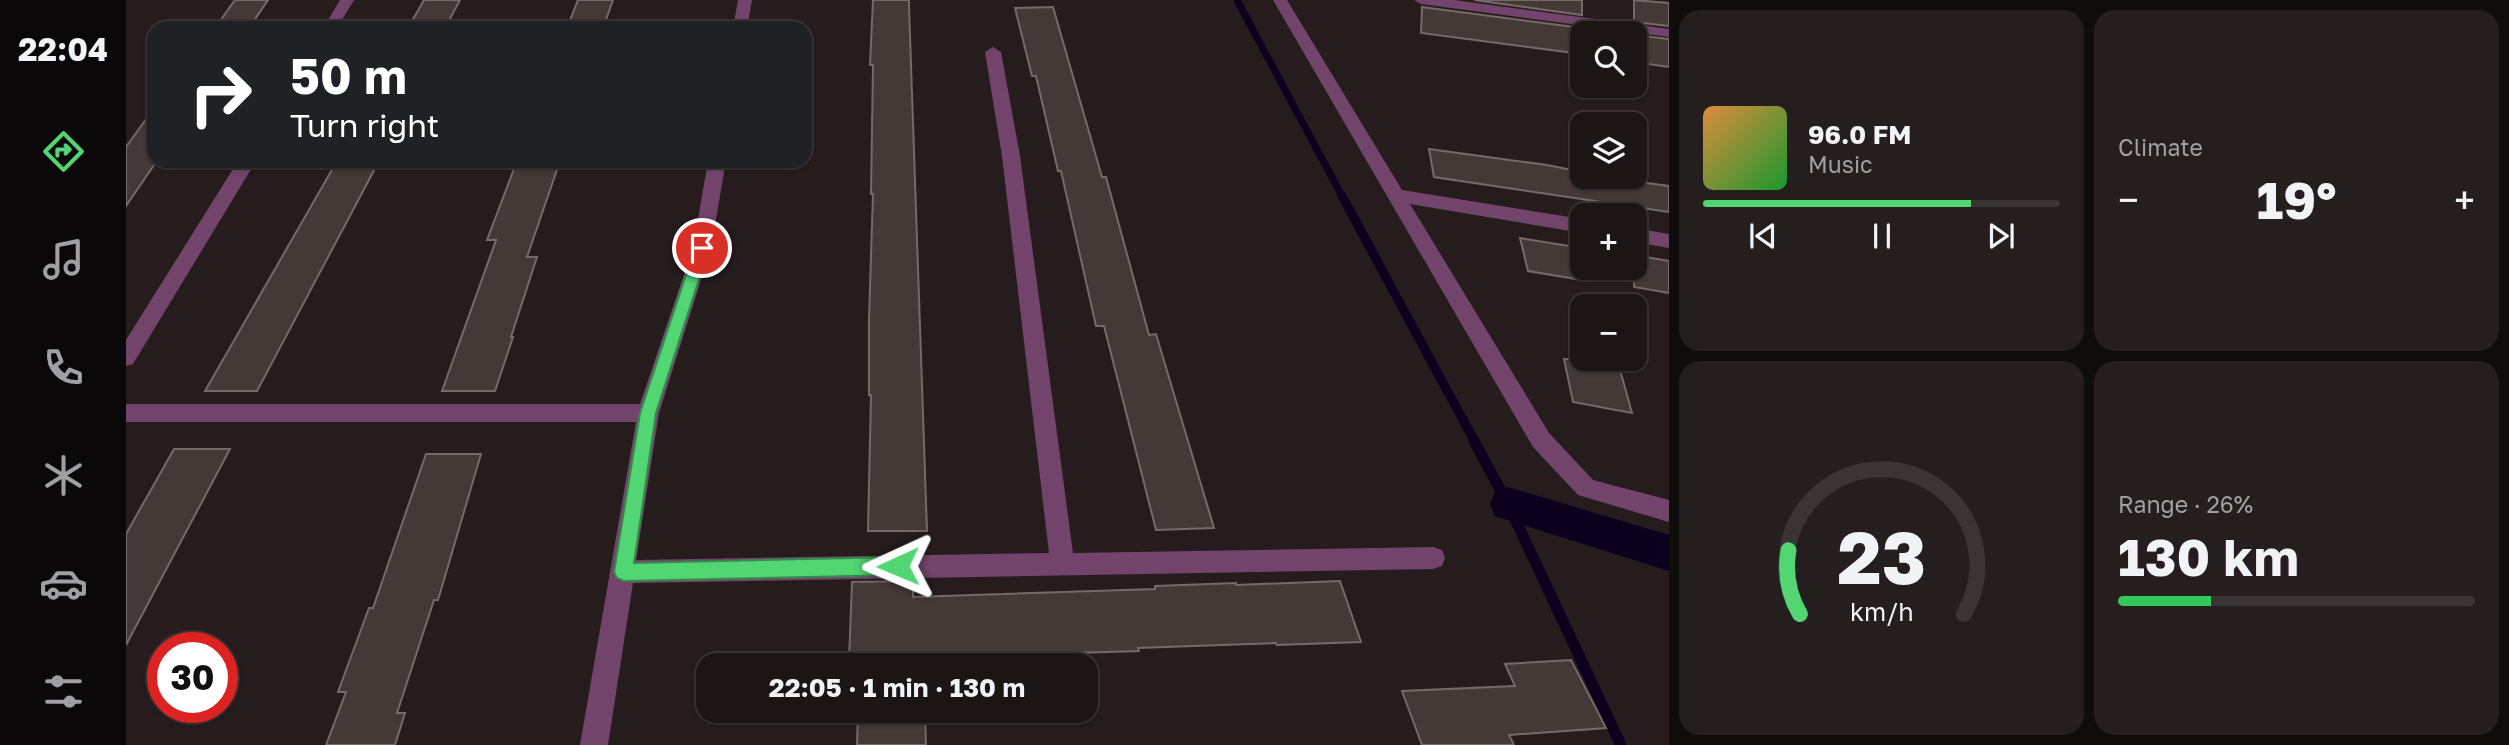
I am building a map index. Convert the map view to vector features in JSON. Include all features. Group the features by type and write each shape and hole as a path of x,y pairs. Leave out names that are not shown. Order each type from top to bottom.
{"street":[{"path":"334,21 347,0"},
{"path":"741,21 745,0"},
{"path":"1280,0 1541,440 1586,488 1669,511"},
{"path":"1421,0 1669,33"},
{"path":"993,52 1012,156 1062,563"},
{"path":"126,358 243,168"},
{"path":"594,745 648,413 702,248 716,168"},
{"path":"1394,195 1570,224"},
{"path":"1647,237 1669,241"},
{"path":"126,412 648,413"},
{"path":"624,572 1433,558"}],"building":[{"path":"235,0 268,0 254,21 220,21"},
{"path":"424,0 460,0 449,21 412,21"},
{"path":"578,0 613,0 606,21 570,21"},
{"path":"873,0 909,0 927,531 868,531 871,395 869,319 873,194 873,65 870,65"},
{"path":"1474,0 1582,0 1582,15"},
{"path":"1634,0 1669,3 1669,26 1634,21"},
{"path":"1053,7 1102,177 1106,177 1149,335 1156,334 1214,528 1156,530 1104,326 1096,326 1061,171 1058,171 1036,76 1032,76 1015,8"},
{"path":"1422,7 1570,26 1570,52 1421,33"},
{"path":"1647,36 1669,39 1669,67 1647,64"},
{"path":"147,118 147,168 152,168 126,206 126,147"},
{"path":"1429,149 1547,165 1570,170 1570,189 1647,189 1647,183 1669,186 1669,212 1647,209 1647,203 1609,203 1434,177"},
{"path":"333,168 375,168 257,391 205,391"},
{"path":"514,168 558,168 527,257 537,257 495,391 442,391 496,240 487,240"},
{"path":"1520,238 1570,246 1570,278 1528,271"},
{"path":"1647,257 1669,261 1669,293 1634,287 1634,280 1647,280"},
{"path":"1564,359 1570,359 1570,371 1620,371 1632,413 1573,402"},
{"path":"174,449 230,449 126,645 126,534"},
{"path":"426,454 481,454 438,600 434,600 397,713 405,713 395,745 326,745 346,692 338,692 369,608 373,608"},
{"path":"913,581 913,597 1340,581 1361,642 1138,648 1139,651 1075,653 849,653 852,582"},
{"path":"1571,660 1606,728 1509,735 1514,745 1422,745 1402,691 1515,686 1505,664"},
{"path":"858,723 925,723 926,745 857,745"}],"waterway":[{"path":"1237,0 1343,198"},
{"path":"1342,196 1475,442"},
{"path":"1474,441 1508,504 1621,745"},
{"path":"1508,504 1669,553"}],"route":[{"path":"702,248 648,413 624,572 898,566"}]}
